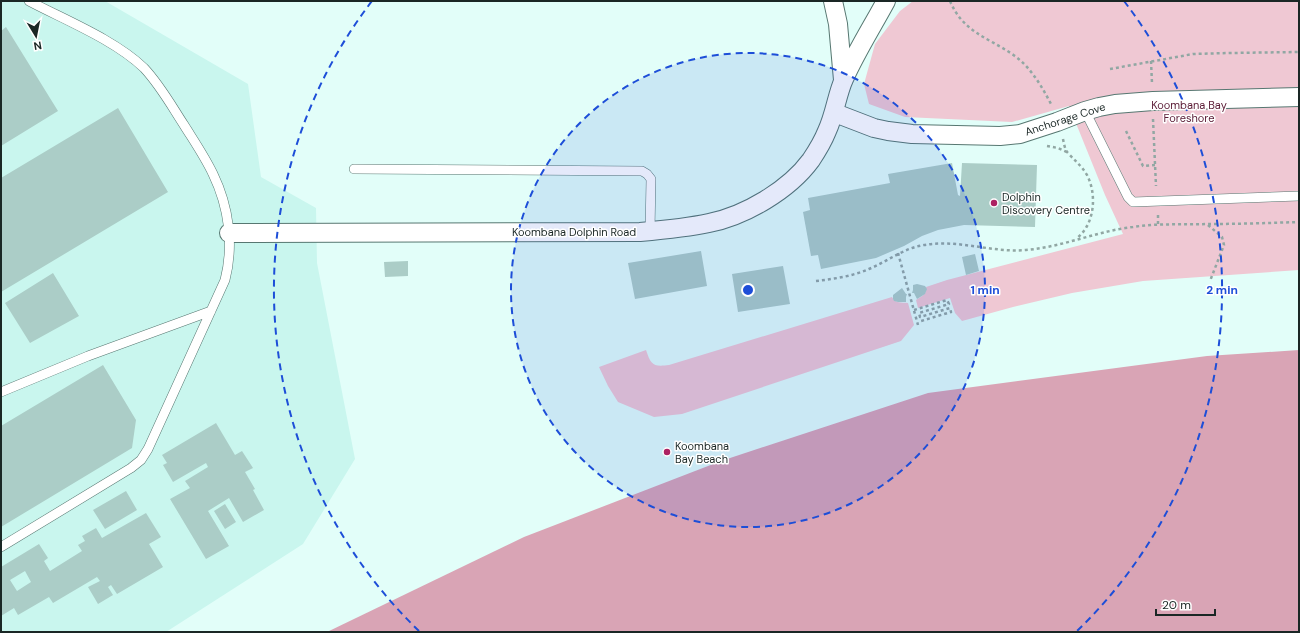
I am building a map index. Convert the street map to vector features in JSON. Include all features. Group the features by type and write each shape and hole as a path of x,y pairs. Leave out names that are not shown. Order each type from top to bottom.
{"street":[{"name":"Koombana Dolphin Road","path":"833,1 838,24 843,80"},
{"name":"Koombana Dolphin Road","path":"229,233 560,233 650,231 711,223 739,214 781,189 797,176 811,160 828,129 843,80 886,1"},
{"name":"Anchorage Cove","path":"834,112 874,128 888,131 912,134 1000,136 1020,134 1085,111 1115,104 1153,101 1299,97"}],"lane":[{"path":"1,547 131,468 141,460 151,442 225,280 230,250 229,233 224,204 213,174 161,88 143,68 113,45 29,1"},
{"path":"1085,111 1128,197 1133,202 1299,196"},
{"path":"354,168 642,171 651,179 652,186 650,231"},
{"path":"1,392 88,356 211,311"}],"path":[{"path":"1110,69 1192,54 1299,52"},
{"path":"1151,61 1158,225"},
{"path":"1126,131 1143,166 1155,165"},
{"path":"816,282 862,272 880,264 898,253 923,245 956,243 1008,250 1041,249 1118,229 1158,225 1299,222"},
{"path":"1208,224 1222,237 1224,245 1210,281"},
{"path":"898,253 918,324"},
{"path":"914,310 947,300 949,304 919,313 920,317 950,308 952,312 921,321 922,323"}],"shaded area":[{"path":"1,1 105,1 248,84 261,177 316,208 317,263 355,459 303,544 166,632 1,632"},
{"path":"1299,350 1299,632 327,632 524,537 721,461 928,393 1207,356"}],"green space":[{"name":"Koombana Bay Foreshore","path":"913,1 1299,1 1299,270 1143,281 1072,293 962,321 955,313 950,298 918,308 916,300 925,294 926,287 947,280 1123,234 1105,195 1069,106 1012,122 905,117 869,104 864,84 875,44 900,11"},
{"path":"892,297 897,302 908,303 914,325 901,341 682,414 654,417 618,402 599,367 646,350 649,359 653,364 659,366 669,365"}],"building":[{"path":"6,27 58,111 1,146 1,31"},
{"path":"118,108 168,192 1,292 1,178"},
{"path":"952,163 958,195 960,196 962,163 1037,165 1035,227 964,225 938,230 876,258 821,269 818,255 811,256 803,212 810,210 808,198 890,183 888,174"},
{"path":"701,251 707,286 635,299 628,263"},
{"path":"975,254 979,271 966,275 962,257"},
{"path":"408,261 408,276 385,277 384,262"},
{"path":"783,266 790,304 738,312 732,274"},
{"path":"53,273 79,316 30,343 5,303"},
{"path":"917,284 925,286 927,289 925,294 917,299 914,293 912,293 913,285"},
{"path":"902,288 907,294 906,302 894,301 893,295"},
{"path":"103,365 136,420 132,448 1,527 1,426"},
{"path":"216,423 235,455 242,451 253,468 245,472 255,489 253,490 264,510 243,522 229,498 208,511 229,546 206,559 170,499 190,488 185,481 208,467 206,463 173,482 163,465 167,463 162,455"},
{"path":"126,491 137,510 105,529 93,510"},
{"path":"225,504 236,522 225,529 214,511"},
{"path":"146,513 161,537 149,544 163,567 117,594 111,585 108,587 113,595 98,604 88,587 100,581 97,577 53,603 49,597 18,615 14,608 1,616 1,567 39,544 48,558 44,561 50,571 82,551 78,545 85,541 82,536 96,528 102,538","holes":["25,571 31,582 17,591 10,580"]}],"place":[{"name":"Dolphin Discovery Centre","path":"994,203"},
{"name":"Koombana Bay Beach","path":"667,452"}]}
